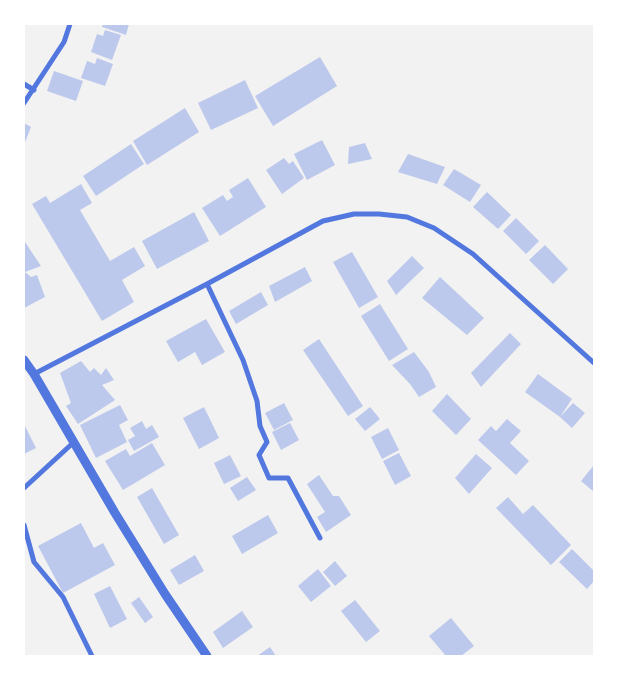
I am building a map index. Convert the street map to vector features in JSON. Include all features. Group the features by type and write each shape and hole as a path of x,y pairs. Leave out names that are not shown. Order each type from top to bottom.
{"street":[{"path":"24,103 64,42 70,24"},
{"path":"24,84 34,90"},
{"path":"34,374 323,221 354,214 407,217 434,228 473,254 594,362"},
{"path":"207,284 243,360 257,401 260,426 267,442 259,454 269,478 288,478 320,538"},
{"path":"24,360 165,594 207,656"},
{"path":"24,488 74,442"},
{"path":"24,525 34,562 63,597 92,656"}],"building":[{"path":"103,24 129,24 126,35 102,27"},
{"path":"105,30 121,35 112,60 91,52 97,34 103,36"},
{"path":"320,57 337,86 273,126 255,96"},
{"path":"97,58 113,64 105,86 81,78 87,61 95,64"},
{"path":"54,71 83,81 76,101 47,91"},
{"path":"245,80 258,108 211,130 198,103"},
{"path":"185,108 199,132 147,165 133,141"},
{"path":"24,123 31,127 24,145"},
{"path":"322,140 335,165 307,180 294,154"},
{"path":"365,143 372,159 348,164 349,147"},
{"path":"131,144 144,164 96,196 83,176"},
{"path":"408,154 445,167 437,184 398,172"},
{"path":"284,158 289,164 293,161 304,178 282,194 266,170"},
{"path":"454,169 481,185 470,202 443,185"},
{"path":"248,178 266,207 220,236 202,208 223,195 227,201 233,197 229,190"},
{"path":"81,184 92,203 80,210 110,261 134,247 145,266 122,280 134,302 102,321 32,204 46,196 50,203"},
{"path":"487,192 511,215 498,229 473,207"},
{"path":"194,212 209,241 157,269 142,241"},
{"path":"516,218 539,241 526,254 503,231"},
{"path":"24,243 41,266 25,272 31,277 37,275 45,297 24,308"},
{"path":"545,245 568,269 553,284 529,260"},
{"path":"352,252 378,297 359,308 333,262"},
{"path":"412,256 424,268 396,295 387,281"},
{"path":"305,267 312,281 275,302 269,286"},
{"path":"440,277 484,318 467,335 422,298"},
{"path":"261,292 268,305 236,324 229,311"},
{"path":"380,304 408,349 389,361 361,316"},
{"path":"206,319 225,352 202,365 195,352 178,362 166,341"},
{"path":"510,333 521,344 481,387 471,373"},
{"path":"319,339 363,406 348,416 303,350"},
{"path":"414,352 429,372 436,387 419,397 410,384 392,365"},
{"path":"81,361 90,372 94,368 101,375 106,368 114,380 102,385 115,400 78,424 66,406 71,403 60,373"},
{"path":"538,374 572,399 560,417 525,392"},
{"path":"447,394 471,419 456,435 432,411"},
{"path":"284,403 293,420 274,430 265,413"},
{"path":"573,403 585,413 572,428 560,417"},
{"path":"120,405 128,420 119,425 127,442 96,458 80,425"},
{"path":"204,407 219,438 199,449 183,418"},
{"path":"370,407 380,419 365,431 355,419"},
{"path":"507,419 521,431 510,443 529,461 516,475 478,440 491,426 496,431"},
{"path":"142,421 146,429 152,425 159,437 134,451 128,440 135,436 130,428"},
{"path":"290,423 299,440 281,450 272,432"},
{"path":"24,424 36,448 24,454"},
{"path":"388,428 399,450 382,459 371,437"},
{"path":"152,443 165,465 123,490 105,461 126,449 130,456"},
{"path":"399,453 411,476 395,485 383,461"},
{"path":"476,454 492,468 469,494 455,478"},
{"path":"230,455 241,476 224,484 214,463"},
{"path":"594,465 594,492 581,481"},
{"path":"319,475 333,496 339,496 351,515 326,532 317,517 325,512 307,484"},
{"path":"247,477 256,490 238,501 230,488"},
{"path":"152,488 179,535 164,544 137,497"},
{"path":"508,497 523,514 533,505 571,545 551,565 496,508"},
{"path":"268,515 278,533 242,554 232,536"},
{"path":"81,523 94,548 103,543 115,565 63,593 38,546"},
{"path":"572,549 594,571 594,581 587,589 559,562"},
{"path":"195,555 204,571 179,585 170,570"},
{"path":"335,561 347,576 335,586 323,572"},
{"path":"318,569 331,586 311,602 298,586"},
{"path":"110,586 127,619 110,628 94,594"},
{"path":"139,597 153,617 145,623 131,603"},
{"path":"355,600 380,631 366,642 341,611"},
{"path":"242,611 253,627 223,648 213,632"},
{"path":"451,618 474,646 461,656 446,656 429,636"},
{"path":"270,647 276,656 257,656"}]}
